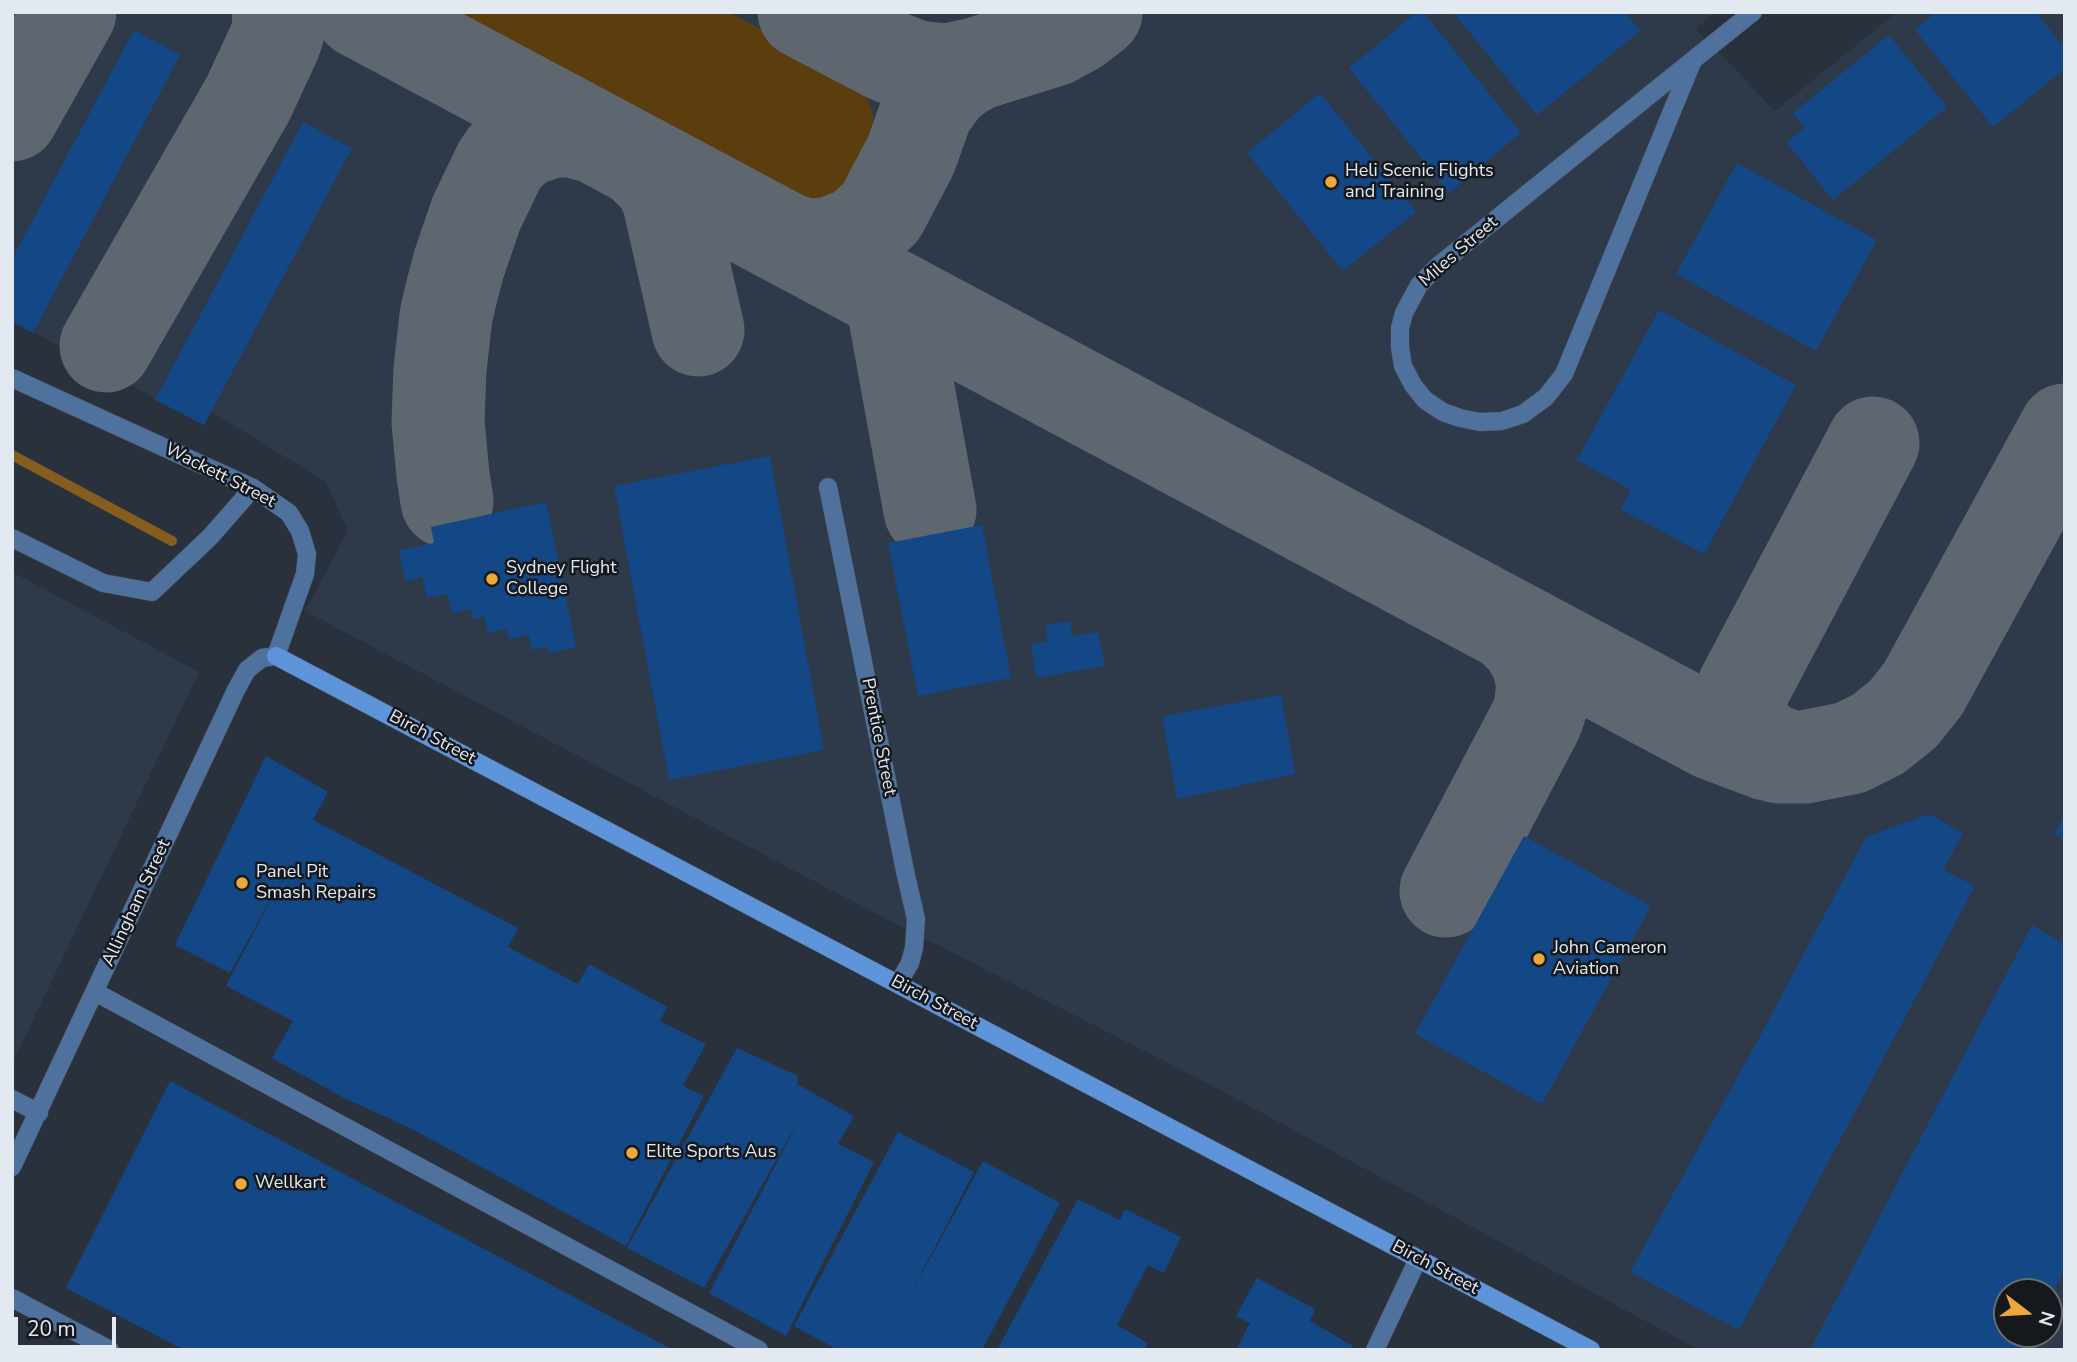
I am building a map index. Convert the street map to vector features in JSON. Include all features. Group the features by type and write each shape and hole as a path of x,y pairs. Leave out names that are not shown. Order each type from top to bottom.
{"street":[{"name":"Miles Street","path":"1693,60 1564,374 1546,397 1523,414 1502,421 1480,422 1443,412 1425,400 1403,366 1399,347 1404,313 1419,285 1438,265 1693,60 1753,12"},
{"name":"Wackett Street","path":"12,378 253,488 289,513 300,531 307,554 305,574 276,656"},
{"name":"Prentice Street","path":"828,486 916,919 910,963 898,984"},
{"path":"12,538 103,583 152,592 210,537 253,488"},
{"name":"Birch Street","path":"276,656 1591,1350"},
{"name":"Allingham Street","path":"12,1167 236,690 247,670 262,659 276,656"},
{"path":"95,992 759,1350"},
{"path":"12,1099 39,1113"},
{"path":"1375,1350 1418,1259"},
{"path":"12,1298 110,1350"}],"shaded area":[{"path":"12,12 1715,12 1696,29 1775,111 1897,12 2065,12 2065,1350 1699,1350 1207,1083 844,897 305,611 348,531 326,482 212,412 204,425 12,322"},
{"path":"439,12 728,12 841,72 859,86 873,114 874,136 870,152 858,176 847,188 819,201 804,202 789,198"},
{"path":"12,572 199,672 12,1064"}],"building":[{"path":"1417,12 1423,12 1521,133 1449,193 1349,68"},
{"path":"1453,12 1625,12 1640,31 1537,115"},
{"path":"1936,12 2036,12 2065,49 2065,69 1993,127 1915,30"},
{"path":"134,30 180,55 33,333 12,322 12,259"},
{"path":"1889,35 1947,107 1833,200 1786,142 1805,128 1793,113"},
{"name":"Heli Scenic Flights and Training","path":"1320,93 1416,212 1343,271 1247,153"},
{"path":"303,122 352,148 204,425 155,400"},
{"path":"1737,163 1877,240 1816,351 1676,274"},
{"path":"1659,310 1796,385 1704,554 1620,509 1631,490 1577,460"},
{"path":"770,456 824,750 669,780 614,486"},
{"name":"Sydney Flight College","path":"546,502 576,647 549,653 547,647 532,650 529,635 509,639 507,629 488,633 484,617 473,620 471,609 452,613 447,594 427,598 422,577 405,581 399,550 434,543 431,527"},
{"path":"982,525 1011,678 918,696 888,543"},
{"path":"1070,621 1072,636 1098,632 1105,666 1036,678 1031,644 1048,641 1045,625"},
{"path":"1281,695 1295,774 1177,799 1162,716"},
{"path":"266,756 328,792 313,820 518,928 508,947 578,984 589,964 667,1007 660,1021 706,1044 683,1086 704,1096 626,1246 412,1129 342,1097 272,1058 293,1021 226,986 282,878 230,973 175,945"},
{"path":"1929,814 1963,833 1943,870 1975,886 1739,1330 1630,1272 1866,837"},
{"path":"2065,815 2065,840 2054,834"},
{"name":"John Cameron Aviation","path":"1524,836 1651,906 1542,1104 1415,1034"},
{"path":"2032,925 2062,943 2065,938 2065,1269 2060,1278 1993,1278 1993,1348 2023,1348 2022,1350 1810,1350"},
{"path":"737,1048 798,1076 797,1084 854,1116 838,1144 874,1162 786,1336 709,1293 800,1118 704,1288 627,1248"},
{"name":"Wellkart","path":"170,1081 673,1350 184,1350 66,1288"},
{"path":"898,1132 974,1172 906,1303 983,1161 1060,1203 982,1350 838,1350 794,1326"},
{"path":"1078,1199 1120,1220 1125,1209 1181,1237 1164,1273 1148,1265 1117,1325 1148,1343 1144,1350 997,1350"},
{"path":"1257,1278 1315,1309 1310,1321 1353,1346 1351,1350 1236,1350 1250,1323 1236,1316"}],"waterway":[{"path":"12,455 172,541"}],"taxiway":[{"path":"12,115 70,12"},
{"path":"106,346 248,99 278,32 279,12"},
{"path":"361,12 1714,734 1779,757 1804,757 1850,748 1878,734 1903,714 1923,689 2065,430"},
{"path":"804,12 888,56 916,67 947,70 976,64"},
{"path":"788,240 808,245 829,244 858,233 881,212 911,155 927,110 944,86 976,64 1053,40 1077,27 1096,12"},
{"path":"447,501 438,422 440,369 452,290 476,214 499,166 521,142 552,131 573,131 594,137"},
{"path":"641,162 660,181 668,198 698,330"},
{"path":"891,295 930,510"},
{"path":"1790,757 1768,749 1750,735 1741,713 1743,689 1873,443"},
{"path":"1446,891 1540,709 1543,685 1538,662 1527,642 1510,625"}],"place":[{"name":"Heli Scenic Flights and Training","path":"1331,182"},
{"name":"Sydney Flight College","path":"492,579"},
{"name":"Panel Pit Smash Repairs","path":"242,883"},
{"name":"John Cameron Aviation","path":"1539,959"},
{"name":"Elite Sports Aus","path":"632,1153"},
{"name":"Wellkart","path":"241,1184"}]}
